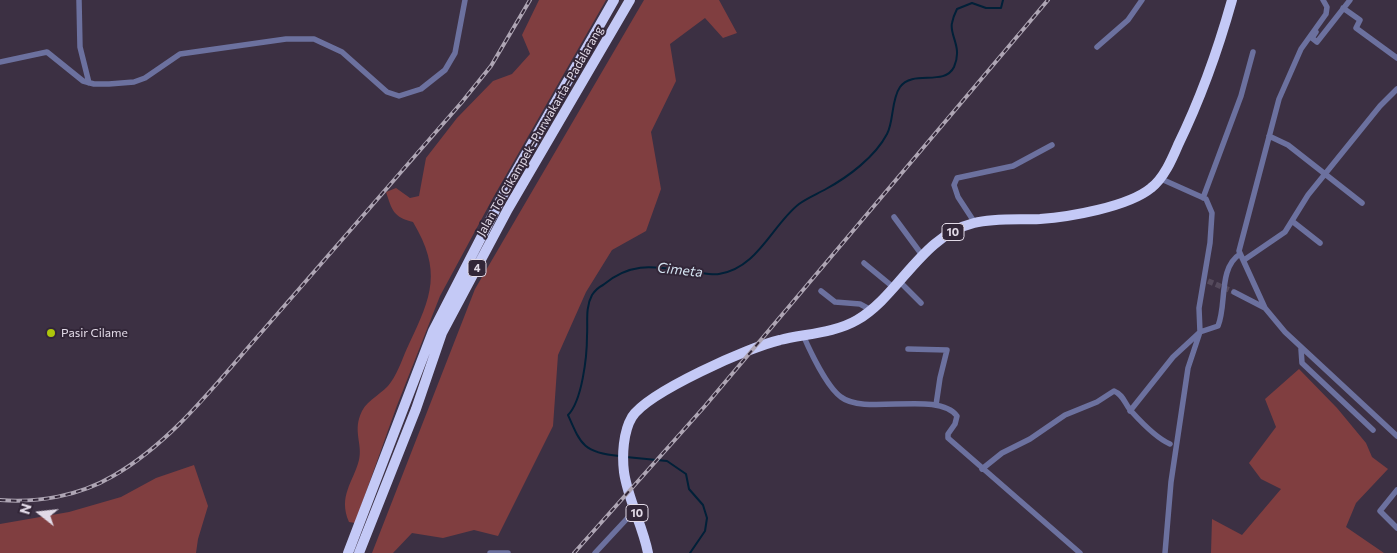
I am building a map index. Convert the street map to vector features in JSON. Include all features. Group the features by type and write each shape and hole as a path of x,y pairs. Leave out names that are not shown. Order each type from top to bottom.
{"highway":[{"name":"Jalan Tol Cikampek–Purwakarta–Padalarang","path":"348,553 433,331 506,189 614,0"},
{"name":"Jalan Tol Cikampek–Purwakarta–Padalarang","path":"359,553 416,409 442,333 508,209 630,0"},
{"name":"10","path":"648,553 624,472 624,448 626,432 633,416 649,400 745,351 846,325 871,310 922,255 953,232 975,223 1041,219 1085,212 1136,197 1154,186 1170,161 1196,107 1219,47 1232,0"}],"street":[{"path":"79,0 80,47 89,83"},
{"path":"0,62 47,52 83,81 89,83 134,82 145,78 172,58 187,52 286,39 314,39 342,52 386,92 399,96 421,89 445,70 456,53 464,0"},
{"path":"1097,47 1128,20 1142,0"},
{"path":"1323,0 1328,10 1300,49 1279,99 1238,248 1265,308 1301,349 1397,436"},
{"path":"1322,19 1312,38 1316,42 1350,0"},
{"path":"1343,8 1360,20 1356,28 1397,58"},
{"path":"1203,198 1241,96 1252,52"},
{"path":"1244,260 1280,236 1292,221 1301,205 1380,106 1397,88"},
{"path":"1269,136 1288,145 1362,204"},
{"path":"975,223 958,197 954,185 957,178 1013,166 1052,145"},
{"path":"1160,178 1203,198 1209,204 1212,213 1206,280 1199,308 1200,332 1188,368 1172,482 1165,553"},
{"path":"894,217 922,255"},
{"path":"1292,221 1320,243"},
{"path":"1130,411 1172,357 1200,332 1216,328 1219,324 1223,310 1226,277 1234,259 1240,254"},
{"path":"864,263 921,303"},
{"path":"821,291 835,302 860,304 871,310"},
{"path":"1234,292 1265,308"},
{"path":"803,335 835,392 844,399 869,403 936,406 956,414 956,421 948,437 982,469 1080,553"},
{"path":"908,349 947,350 936,406"},
{"path":"1301,349 1302,363 1373,430"},
{"path":"982,469 1002,453 1030,439 1066,415 1097,402 1114,391 1125,399 1130,411 1160,439 1170,444"},
{"path":"1397,490 1380,511 1397,528"},
{"path":"596,553 636,509"},
{"path":"490,553 508,553"}],"shaded area":[{"path":"539,0 606,0 494,196 440,296 396,408 355,523 349,522 345,505 360,454 359,418 372,399 388,386 394,378 423,312 431,283 431,269 422,239 413,222 401,218 394,212 386,192 396,188 410,198 419,196 426,158 457,118 493,81 512,74 530,54 522,35"},
{"path":"644,0 719,0 737,33 723,38 705,18 670,44 676,81 651,132 661,189 646,231 612,250 586,292 558,355 553,426 498,536 474,530 443,538 412,533 393,553 372,553 475,289"},
{"path":"1299,369 1337,408 1366,443 1372,457 1388,469 1356,503 1346,527 1384,553 1211,553 1212,519 1242,535 1281,489 1261,479 1249,463 1276,427 1265,399"},
{"path":"194,465 208,506 198,539 196,553 0,553 0,524 69,512 121,497 156,478"}],"waterway":[{"name":"Cimeta","path":"619,456 598,453 585,446 568,415 577,400 583,378 587,345 588,310 594,292 614,277 636,268 647,267 719,274 733,270 744,263 764,245 789,213 799,204 843,179 876,151 889,129 895,98 900,87 913,79 943,76 949,73 954,67 957,53 952,32 953,19 957,9 972,3 986,8 1001,8 1003,0"},
{"name":"Cimeta","path":"626,457 667,461 686,474 689,489 703,505 707,518 705,531 690,553"}],"tunnel":[{"path":"1208,281 1234,292"}],"railway":[{"path":"0,500 43,499 86,489 134,463 173,430 209,393 462,102 491,66 530,0"},
{"path":"574,553 705,406 1048,0"}],"place":[{"name":"Pasir Cilame","path":"51,333"}]}
